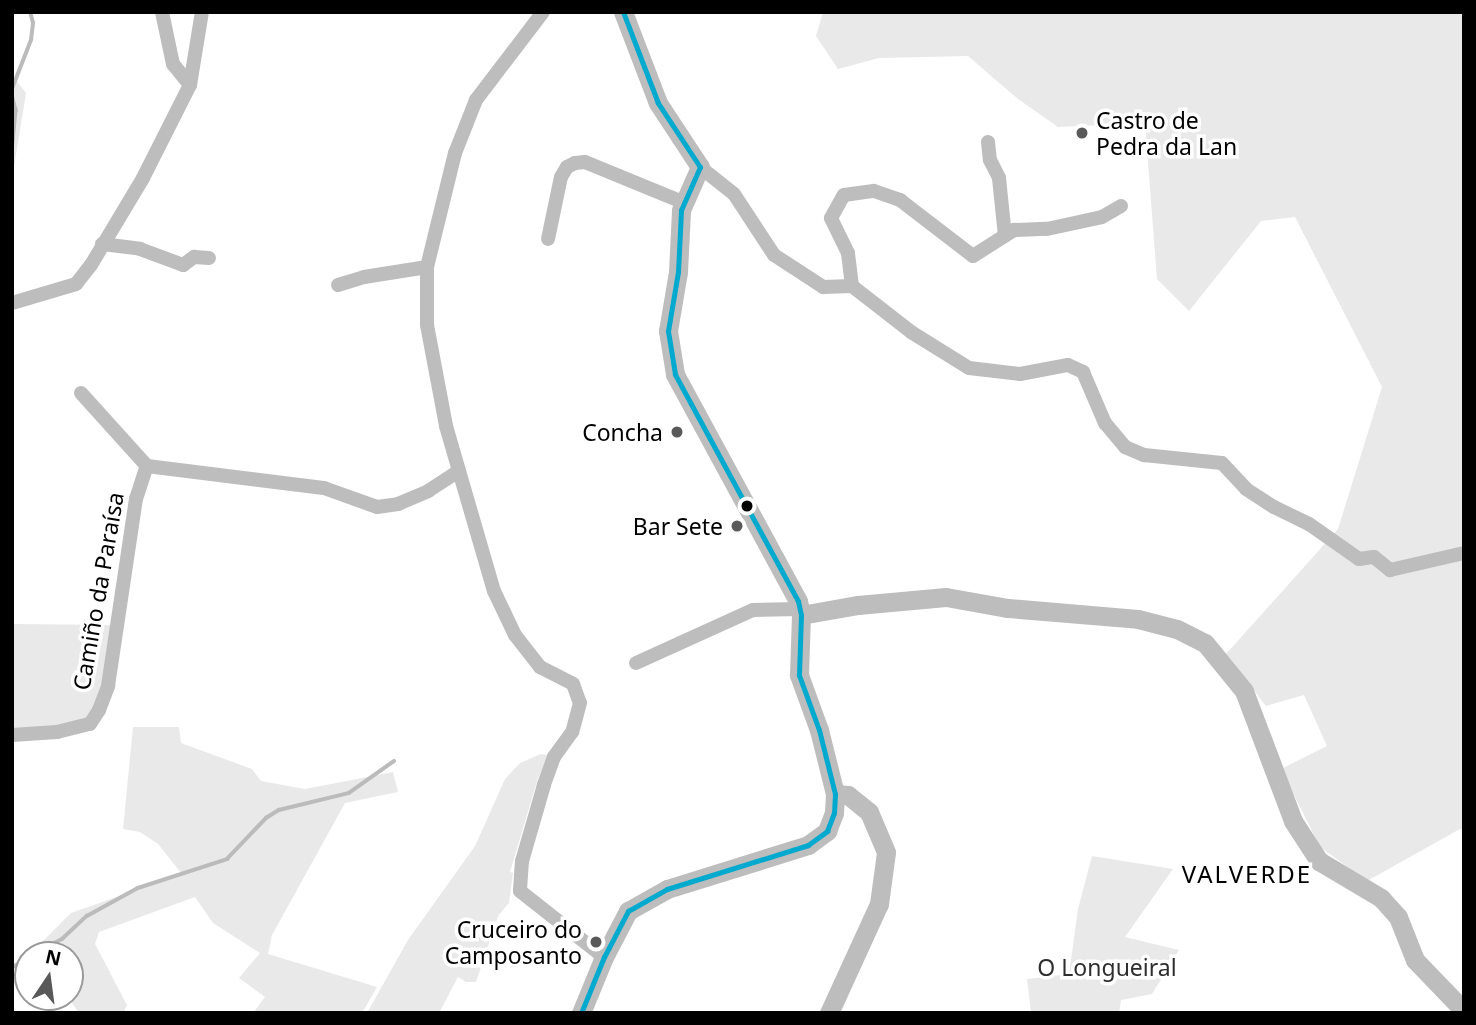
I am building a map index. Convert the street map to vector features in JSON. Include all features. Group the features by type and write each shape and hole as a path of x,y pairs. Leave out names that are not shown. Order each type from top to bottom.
{"street":[{"path":"162,12 173,64 190,85"},
{"path":"12,303 76,284 91,265 143,178 190,85 202,12"},
{"path":"543,12 476,100 455,153 427,267 427,325 446,426 494,591 516,635 540,667 573,684 580,703 572,732 554,757 544,785 522,861 520,891 604,957"},
{"path":"623,12 658,103 700,167 734,194 774,255 823,287 852,286 911,332 969,368 1020,374 1068,365 1083,372 1105,423 1125,447 1144,455 1222,463 1246,489 1309,524 1359,559 1374,557 1390,569 1464,553"},
{"path":"988,142 990,160 999,178 1005,236"},
{"path":"548,239 561,177 567,167 575,163 585,162 685,203"},
{"path":"581,1013 604,957 628,911 667,888 808,845 828,831 834,813 835,793 819,730 799,675 801,612 675,374 668,331 678,272 681,210 700,167"},
{"path":"852,286 848,253 831,218 844,195 874,191 900,200 973,256 1014,230 1047,229 1102,217 1121,206"},
{"path":"102,244 140,248 183,265 194,257 209,258"},
{"path":"338,285 364,277 427,267"},
{"path":"80,393 147,466 324,488 377,507 408,500 459,471"},
{"name":"Camiño da Paraísa","path":"12,735 57,732 90,724 108,686 136,499 147,466"},
{"path":"636,663 753,610 801,612 946,597 1008,608 1138,619 1177,629 1205,643 1244,691 1293,821 1319,861 1381,898 1398,917 1415,961 1464,1011"},
{"path":"829,1013 879,904 886,852 869,812 848,795 835,793"}],"green space":[{"path":"823,12 1464,12 1464,831 1460,829 1367,881 1320,847 1281,769 1327,746 1304,695 1266,706 1226,654 1338,529 1382,387 1295,217 1261,221 1189,311 1157,279 1145,123 1058,127 1018,99 968,56 879,58 838,69 816,36"},
{"path":"12,75 26,93 12,179"},
{"path":"12,624 116,625 108,686 90,724 12,735"},
{"path":"133,727 179,727 181,743 252,769 261,781 305,789 393,772 398,792 345,803 272,935 268,954 377,987 362,1013 253,1013 265,997 239,978 260,953 213,923 195,897 99,932 95,944 127,1005 123,1013 79,1013 78,1011 84,1011 84,941 43,941 71,913 182,874 158,844 140,832 123,829"},
{"path":"541,754 547,755 547,759 538,778 510,872 513,873 509,903 498,916 476,982 466,982 458,977 439,1013 367,1013 408,940 475,846 505,779 520,763"},
{"name":"O Longueiral","path":"1092,856 1173,869 1125,937 1179,950 1152,994 1121,1000 1119,1013 1031,1013 1027,979 1069,974 1078,909"}],"waterway":[{"path":"12,89 31,40 33,23 30,12"},
{"path":"12,95 16,110 12,152"},
{"path":"58,941 87,916 138,888 227,859 266,818 279,810 349,793 394,761"}],"transit line":[{"path":"581,1013 604,957 628,911 667,889 808,845 827,831 834,813 835,794 819,730 799,675 801,615 798,601 675,374 668,331 678,272 681,210 700,167 658,103 623,12"}],"place":[{"name":"Castro de Pedra da Lan","path":"1082,133"},
{"name":"Concha","path":"677,432"},
{"name":"Bar Sete","path":"737,526"},
{"name":"Cruceiro do Camposanto","path":"596,942"}],"district":[{"name":"VALVERDE","path":"1247,874"}]}
